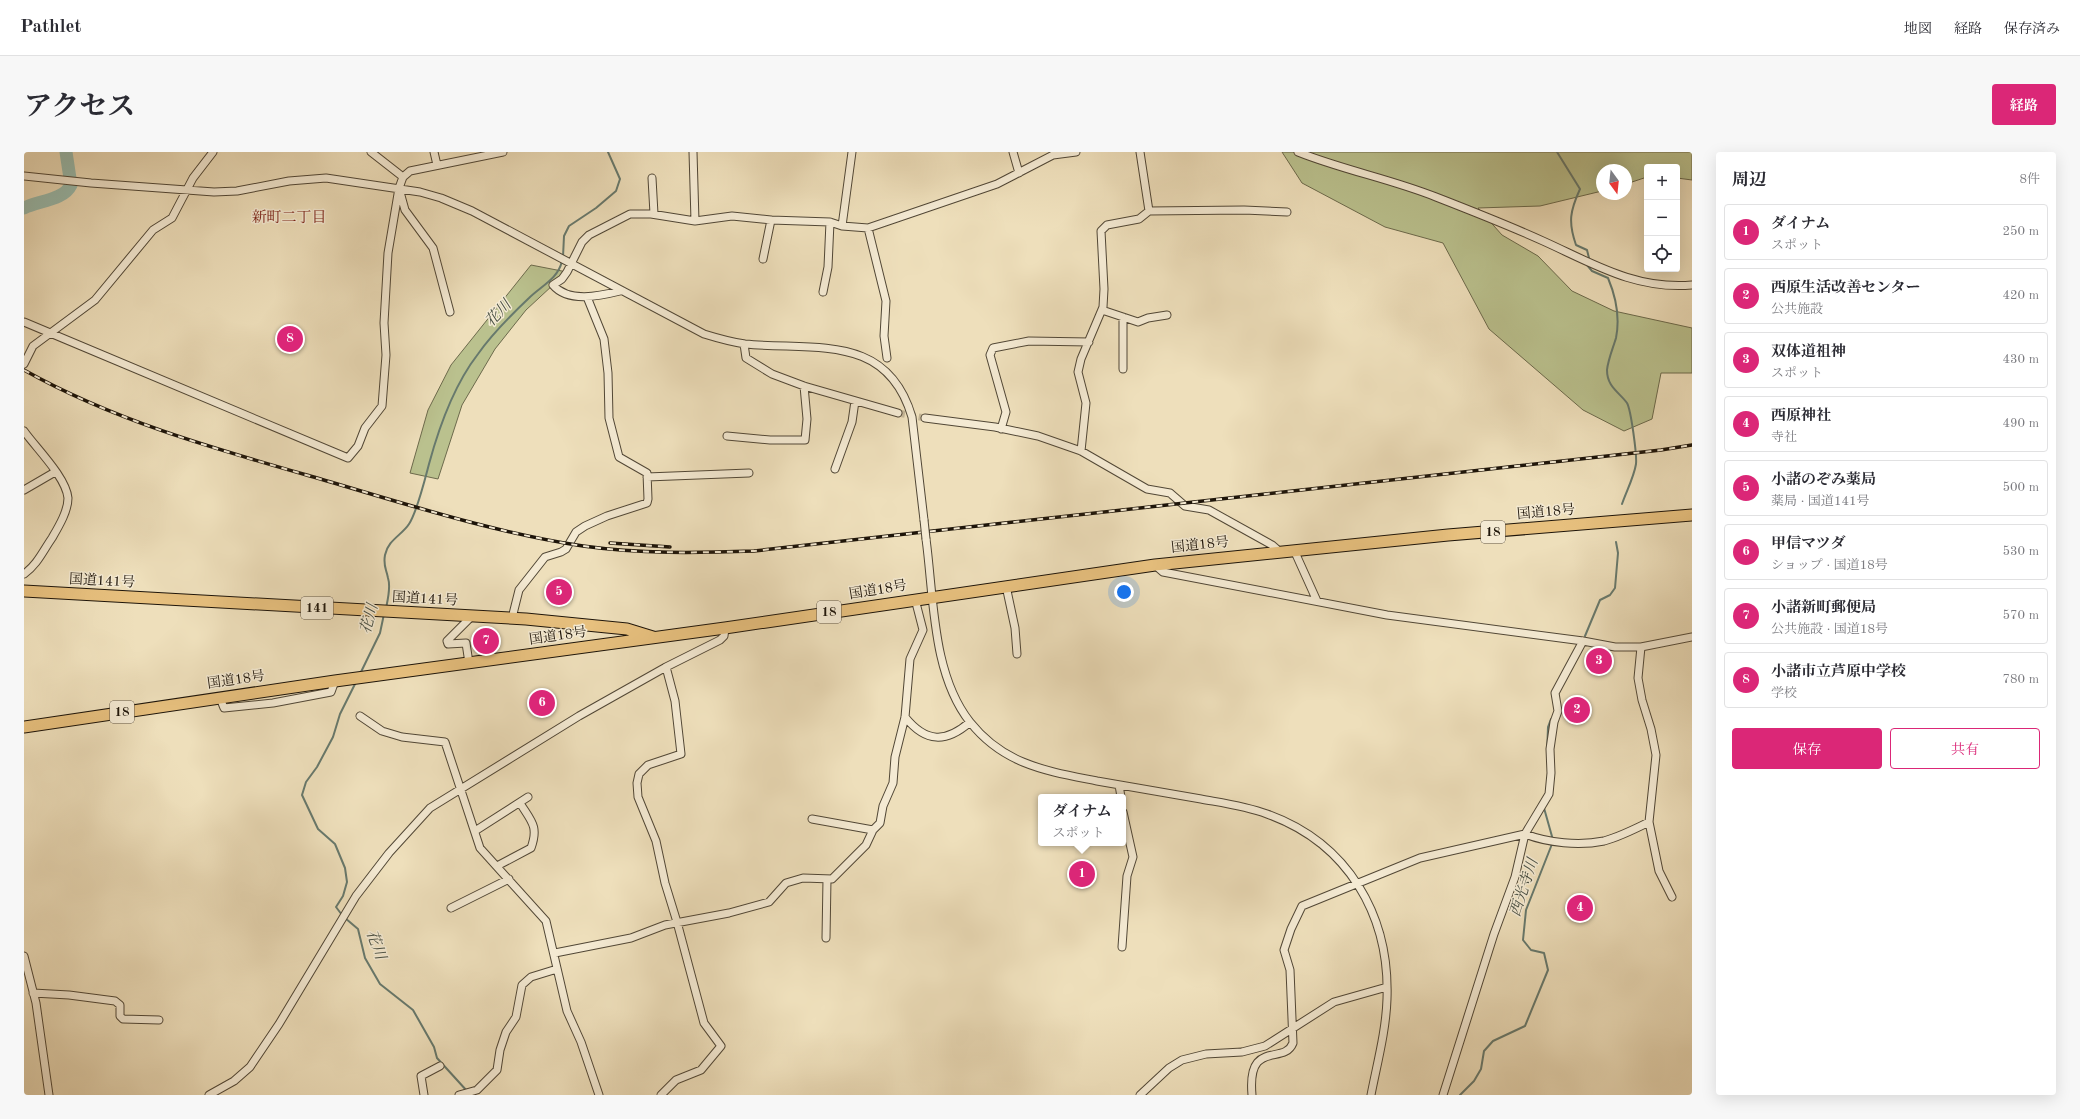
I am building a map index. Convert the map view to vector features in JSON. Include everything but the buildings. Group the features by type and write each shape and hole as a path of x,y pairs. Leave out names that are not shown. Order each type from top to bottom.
{"highway":[{"name":"国道18号","path":"24,727 336,681 609,645 933,596 1155,565 1294,550 1692,515"},
{"name":"国道141号","path":"24,591 512,618 635,630 656,638"},
{"path":"609,645 612,637 611,627"}],"street":[{"path":"24,364 33,346 95,300 153,230 172,218 177,212 186,190 213,152"},
{"path":"371,152 403,177"},
{"path":"434,152 437,165"},
{"path":"24,322 51,332 348,458 358,446 365,428 382,406 386,355 384,323 388,253 399,188 403,177 410,171 503,152"},
{"path":"693,152 694,221"},
{"path":"842,226 852,152"},
{"path":"1013,152 1019,173"},
{"path":"620,291 587,297 558,291 553,285 562,279 568,263 582,242 589,235 630,214 654,214 694,221 732,216 771,220 830,222 842,226 868,228 997,184 1053,154 1076,152"},
{"path":"1140,152 1149,211"},
{"path":"1298,152 1330,165 1384,179 1435,196 1512,227 1616,275 1666,285 1692,285"},
{"path":"24,176 91,183 186,190 237,191 289,181 326,178 420,192 472,211 620,291 704,334 744,344 844,350 874,361 888,374 903,392 912,417 940,649 948,684 956,701 970,722 998,749 1025,764 1041,770 1226,804 1277,818 1300,829 1327,848 1345,867 1366,897 1378,924 1385,951 1387,987 1384,1025 1371,1095"},
{"path":"652,178 654,214"},
{"path":"399,188 405,210 433,248 450,312"},
{"path":"1081,451 1086,402 1078,372 1102,310 1104,289 1101,231 1107,225 1139,219 1149,211 1244,210 1287,212"},
{"path":"764,259 771,220"},
{"path":"823,292 828,267 830,222"},
{"path":"868,228 886,300 884,336 887,358"},
{"path":"512,618 519,590 545,557 566,549 576,532 585,526 607,516 647,503 647,473 618,457 609,418 608,372 604,339 587,297"},
{"path":"1102,310 1138,322 1148,318 1167,315"},
{"path":"1122,317 1123,369"},
{"path":"1001,429 1006,412 990,355 993,348 1029,341 1089,342"},
{"path":"744,344 746,358 772,374 804,386 898,412"},
{"path":"727,436 770,440 805,440 807,419 804,386"},
{"path":"835,470 852,422 855,400"},
{"path":"925,418 1038,436 1081,451 1147,489 1170,493 1186,506 1209,510 1272,545 1280,552"},
{"path":"24,431 62,481 68,498 66,511 35,566 24,574"},
{"path":"24,490 55,472"},
{"path":"647,477 749,473"},
{"path":"1294,550 1317,601"},
{"path":"1155,565 1162,572 1387,615 1583,640 1615,647 1641,647 1692,637"},
{"path":"1006,586 1015,628 1017,654"},
{"path":"555,953 631,938 677,922 729,913 769,902 786,883 803,878 832,879 866,845 873,830 880,823 883,806 893,783 895,757 905,717 910,659 923,630 915,599"},
{"path":"469,663 466,643 453,645 448,644 447,641 472,616"},
{"path":"209,1095 234,1081 250,1067 280,1024 356,896 389,853 430,808 461,787 666,667 720,640 724,636 725,628"},
{"path":"1443,1095 1492,942 1516,877 1525,834 1549,794 1551,773 1550,749 1554,722 1558,711 1555,693 1583,640"},
{"path":"1641,647 1638,678 1656,755 1649,822 1659,871 1672,897"},
{"path":"660,1095 676,1080 701,1070 721,1046 704,1023 665,883 656,841 638,797 637,783 639,774 648,766 681,754 675,702 666,667"},
{"path":"360,716 382,731 402,737 445,742 452,768 461,787 480,848 546,921 568,1011 581,1042 599,1095"},
{"path":"905,717 914,729 927,735 941,738 956,734 970,722"},
{"path":"1119,785 1120,794"},
{"path":"475,831 528,796"},
{"path":"497,866 531,848 536,834 531,821 520,802"},
{"path":"812,819 873,830"},
{"path":"1252,1095 1251,1079 1254,1067 1263,1058 1290,1049 1293,1043 1290,970 1284,950 1302,906 1420,858 1525,834 1542,841 1604,841 1649,822"},
{"path":"1122,947 1127,876 1134,858 1126,825"},
{"path":"452,908 509,879"},
{"path":"826,938 827,879"},
{"path":"24,956 33,993 49,1095"},
{"path":"459,1095 477,1090 498,1070 500,1050 506,1032 516,1017 522,985 531,977 557,969"},
{"path":"1140,1095 1169,1068 1182,1060 1206,1054 1258,1049 1272,1043 1334,1002 1387,987"},
{"path":"33,993 69,995 115,1001 120,1005 120,1016 123,1019 159,1020"},
{"path":"424,1095 421,1076 440,1066"}],"green space":[{"path":"1282,152 1692,152 1692,180 1680,178 1680,164 1644,164 1644,178 1632,182 1632,164 1596,164 1596,192 1540,206 1478,208 1502,235 1538,256 1572,291 1614,311 1692,328 1692,373 1661,373 1652,419 1624,431 1583,410 1489,329 1443,243 1385,227 1302,183"},
{"path":"531,265 567,272 526,310 495,349 462,405 438,479 410,473 428,410 451,365"}],"waterway":[{"path":"24,208 50,200 68,190 71,185 66,152"},
{"name":"花川","path":"563,257 564,236 569,226 596,208 616,191 620,179 608,152"},
{"name":"西光寺川","path":"1557,152 1580,189 1571,217 1573,237 1576,245 1587,250 1589,258 1587,265 1592,271 1608,278 1616,308 1618,323 1616,338 1609,358 1607,370 1611,385 1629,407 1636,459 1634,474 1622,504"},
{"name":"花川","path":"386,608 389,582 384,562 385,555 389,545 406,528 412,519 443,421 448,407 462,379 469,366 489,339 522,304 557,273 562,261"},
{"name":"西光寺川","path":"1585,636 1600,600 1610,595 1615,588 1618,553 1616,542"},
{"name":"花川","path":"360,674 380,633 384,614"},
{"name":"花川","path":"342,915 336,907 343,896 347,882 345,868 335,844 318,829 302,795 306,782 317,767 333,737 340,714 356,682"},
{"name":"西光寺川","path":"1547,754 1548,727 1551,719"},
{"name":"西光寺川","path":"1544,808 1553,840"},
{"name":"西光寺川","path":"1460,1095 1474,1081 1481,1069 1484,1051 1493,1041 1525,1026 1548,970 1544,953 1531,950 1523,940 1526,910 1552,844"},
{"name":"花川","path":"345,918 358,929 365,958 380,984 413,1010 434,1047 437,1058 467,1091"}],"tunnel":[{"path":"898,413 925,418"}],"railway":[{"path":"24,370 92,404 164,431 236,455 479,525 583,546 647,552 754,551 1661,450 1692,445"},
{"path":"610,543 670,547"}],"place":[{"name":"小諸市立芦原中学校","path":"290,339"},
{"name":"小諸のぞみ薬局","path":"559,592"},
{"name":"小諸新町郵便局","path":"486,641"},
{"name":"双体道祖神","path":"1599,661"},
{"name":"甲信マツダ","path":"542,703"},
{"name":"西原生活改善センター","path":"1577,710"},
{"name":"ダイナム","path":"1082,874"},
{"name":"西原神社","path":"1580,908"}],"district":[{"name":"新町二丁目","path":"289,218"}]}
